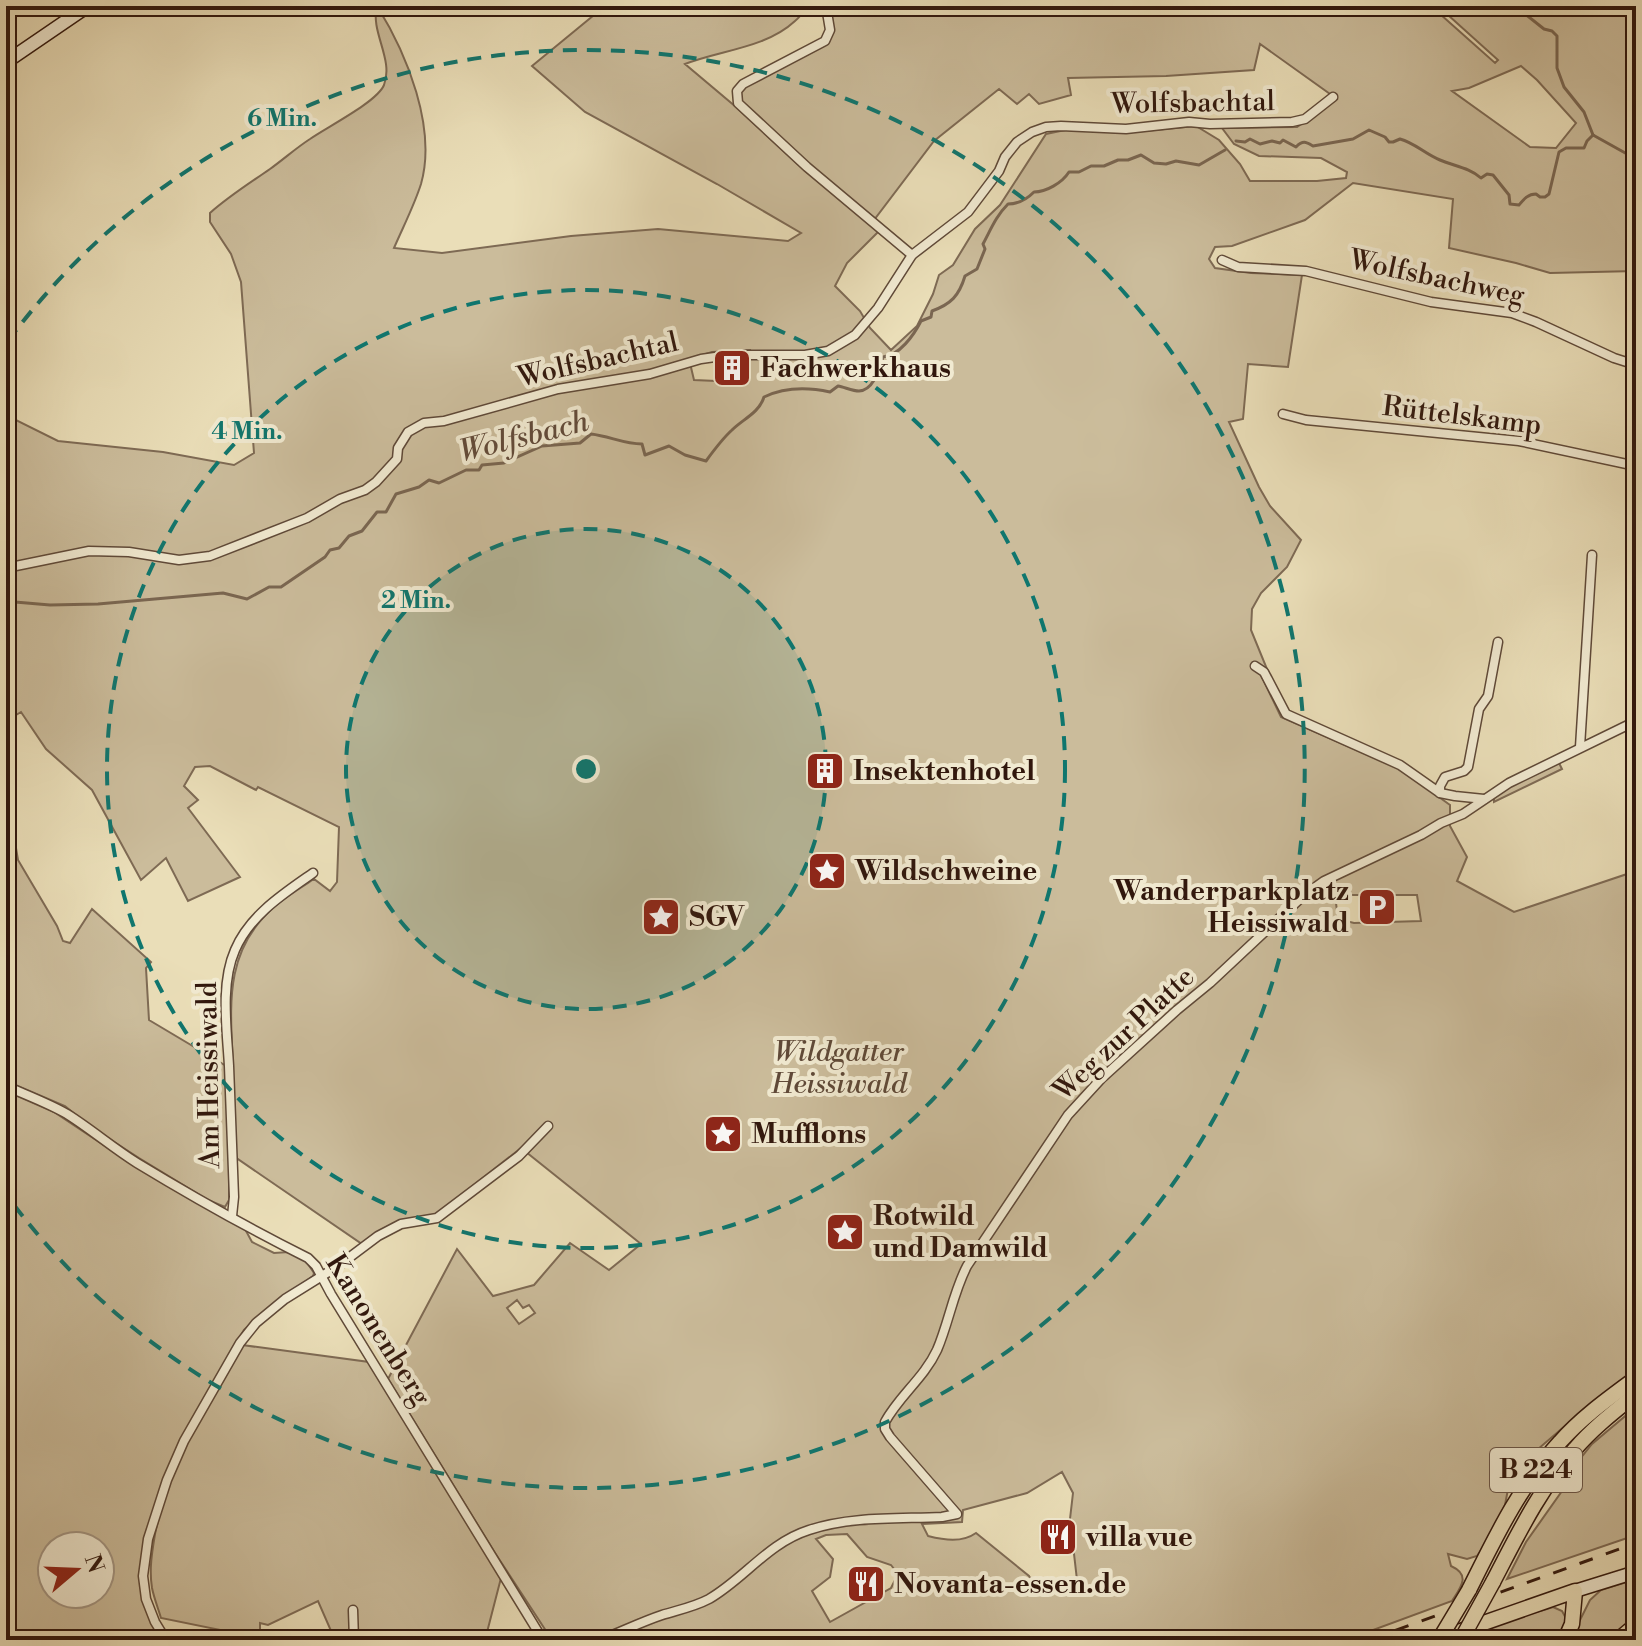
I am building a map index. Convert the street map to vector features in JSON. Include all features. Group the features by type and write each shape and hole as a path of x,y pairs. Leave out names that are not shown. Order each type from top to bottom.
{"main road":[{"path":"6,62 88,6"},
{"name":"B 224","path":"1437,1640 1469,1590 1514,1503 1540,1464 1583,1419 1636,1378"},
{"name":"B 224","path":"1461,1640 1539,1499 1574,1450 1636,1394"},
{"path":"1437,1640 1636,1572"},
{"path":"1565,1640 1572,1624 1575,1591"},
{"path":"1618,1640 1636,1625"}],"street":[{"path":"826,6 830,30 825,41 743,84 737,91 738,103 807,167 912,255"},
{"name":"Wolfsbachtal","path":"6,568 89,551 129,552 179,560 210,556 307,518 340,499 365,490 397,459 398,448 408,432 424,423 444,421 558,389 650,374 701,359 729,355 805,355 828,351 855,335 878,308 912,255 968,212 1017,142 1032,132 1061,126 1126,129 1189,122 1292,122 1305,119 1333,97"},
{"name":"Wolfsbachweg","path":"1222,260 1238,267 1306,271 1431,302 1512,313 1636,365"},
{"name":"Rüttelskamp","path":"1283,414 1306,420 1519,441 1636,466"},
{"path":"1580,747 1592,555"},
{"path":"1440,793 1445,777 1468,767 1479,709 1488,696 1498,642"},
{"path":"1255,666 1264,672 1286,714 1400,765 1440,793 1484,799"},
{"name":"Weg zur Platte","path":"600,1640 709,1599 778,1546 802,1533 829,1525 957,1514 890,1437 885,1422 923,1374 937,1350 958,1282 967,1266 1068,1115 1101,1079 1303,896 1324,881 1463,814 1509,783 1636,721"},
{"name":"Am Heissiwald","path":"232,1216 234,1197 226,1013 228,973 234,951 245,932 267,906 313,873"},
{"name":"Kanonenberg","path":"6,1086 69,1116 198,1199 308,1258 322,1275 543,1640"},
{"path":"166,1640 146,1599 143,1576 148,1539 175,1459 240,1343 256,1323 285,1299 389,1230 401,1224 437,1218 519,1156 548,1126"},
{"path":"353,1610 354,1640"}],"green space":[{"name":"Wildgatter Heissiwald","path":"377,6 399,46 416,92 425,139 421,184 394,248 442,253 571,236 658,229 788,241 801,233 585,112 532,66 605,6 807,6 795,21 771,37 685,64 804,170 880,230 847,263 835,286 891,350 917,326 939,275 953,265 975,229 1000,205 1046,134 1070,129 1123,133 1196,126 1219,140 1250,181 1346,178 1347,172 1321,158 1259,156 1234,144 1222,128 1297,127 1337,99 1260,44 1254,70 1068,78 1071,95 1039,104 1029,94 1017,104 999,89 934,141 874,220 742,106 742,88 828,42 832,28 828,6 1431,6 1495,63 1498,60 1438,6 1636,6 1636,271 1550,273 1449,248 1453,199 1353,183 1305,220 1232,246 1215,247 1209,259 1215,268 1302,275 1288,367 1248,364 1243,419 1229,422 1270,506 1301,540 1287,567 1261,593 1252,609 1251,630 1267,669 1260,673 1281,717 1400,769 1450,805 1450,826 1467,857 1457,881 1514,912 1636,871 1636,1372 1593,1402 1524,1461 1509,1484 1505,1505 1493,1533 1477,1556 1467,1559 1448,1554 1451,1566 1462,1577 1461,1586 1452,1601 1346,1640 552,1640 388,1379 457,1249 493,1296 534,1285 570,1243 609,1270 641,1244 521,1148 434,1216 417,1218 362,1244 229,1153 229,1200 225,1207 139,1158 65,1106 6,1081 6,827 18,860 63,941 70,943 92,909 151,962 146,968 149,1020 233,1070 233,983 245,944 273,908 293,893 314,879 330,891 337,882 339,827 210,766 195,767 184,786 198,800 188,808 240,877 188,901 166,858 141,880 92,790 46,749 21,712 6,721 6,415 58,441 163,452 234,465 254,453 241,282 231,254 210,222 210,213 305,142 380,92 386,65 376,16","holes":["1521,66 1576,123 1556,148 1530,147 1452,91 1469,88","750,350 747,378 740,378 739,382 694,380 689,359 712,352","1335,895 1417,895 1421,921 1354,923 1338,919","517,1300 523,1308 529,1305 535,1313 519,1324 507,1308","1062,1472 1073,1493 1070,1519 1076,1585 1071,1590 1063,1591 1059,1585 1033,1583 1029,1576 976,1533 959,1539 928,1536 922,1524 962,1522 963,1510 1027,1493","847,1534 867,1557 891,1565 898,1574 891,1588 830,1622 812,1591 830,1577 833,1559 816,1539"]},
{"path":"1559,763 1562,769 1494,802 1494,798 1511,786"},
{"path":"6,1091 54,1112 135,1166 245,1229 252,1242 274,1253 289,1252 306,1261 314,1273 244,1330 199,1407 155,1506 144,1601 162,1640 6,1640"},
{"path":"242,1345 369,1362 501,1578 485,1640 335,1640 318,1601 268,1625 260,1623 260,1638 161,1618 153,1592 151,1561 161,1508 190,1436"},
{"path":"1636,1407 1636,1535 1507,1579 1526,1542 1562,1491 1572,1469 1592,1444"},
{"path":"1636,1579 1636,1620 1612,1640 1570,1640 1590,1600 1601,1590"},
{"path":"1553,1607 1562,1611 1567,1620 1557,1640 1473,1640 1487,1629"}],"waterway":[{"path":"1515,6 1557,36 1557,68 1564,87 1584,112 1593,135"},
{"name":"Wolfsbach","path":"1236,141 1250,139 1260,144 1280,143 1283,140 1296,147 1304,142 1313,146 1353,139 1369,130 1389,142 1405,141 1481,178 1487,174 1493,175 1509,195 1510,204 1519,205 1531,195 1545,197 1549,194 1559,152 1566,148 1584,148 1593,135"},
{"name":"Wolfsbach","path":"1593,135 1636,159"},
{"name":"Wolfsbach","path":"6,612 15,602 98,604 223,593 247,599 269,587 281,587 325,557 330,550 339,548 349,536 362,531 377,512 386,512 396,494 419,487 429,480 439,483 466,470 479,470 482,465 504,463 542,446 580,443 591,434 642,444 645,455 669,446 706,461 728,433 750,415 764,397 796,389 830,392 838,386 859,391 869,387 883,357 900,349 921,321 931,317 932,311 953,298 965,276 977,269 985,249 983,244 1008,204 1053,186 1069,172 1079,172 1091,166 1104,166 1141,155 1154,163 1176,161 1199,165 1225,150"}],"railway":[{"path":"1369,1640 1636,1543"}],"place":[{"name":"Fachwerkhaus","path":"732,368"},
{"name":"Insektenhotel","path":"825,771"},
{"name":"Wildschweine","path":"827,871"},
{"name":"Wanderparkplatz Heissiwald","path":"1377,907"},
{"name":"SGV","path":"661,917"},
{"name":"Mufflons","path":"723,1134"},
{"name":"Rotwild und Damwild","path":"845,1232"},
{"name":"villa vue","path":"1058,1537"},
{"name":"Novanta-essen.de","path":"866,1584"}]}
